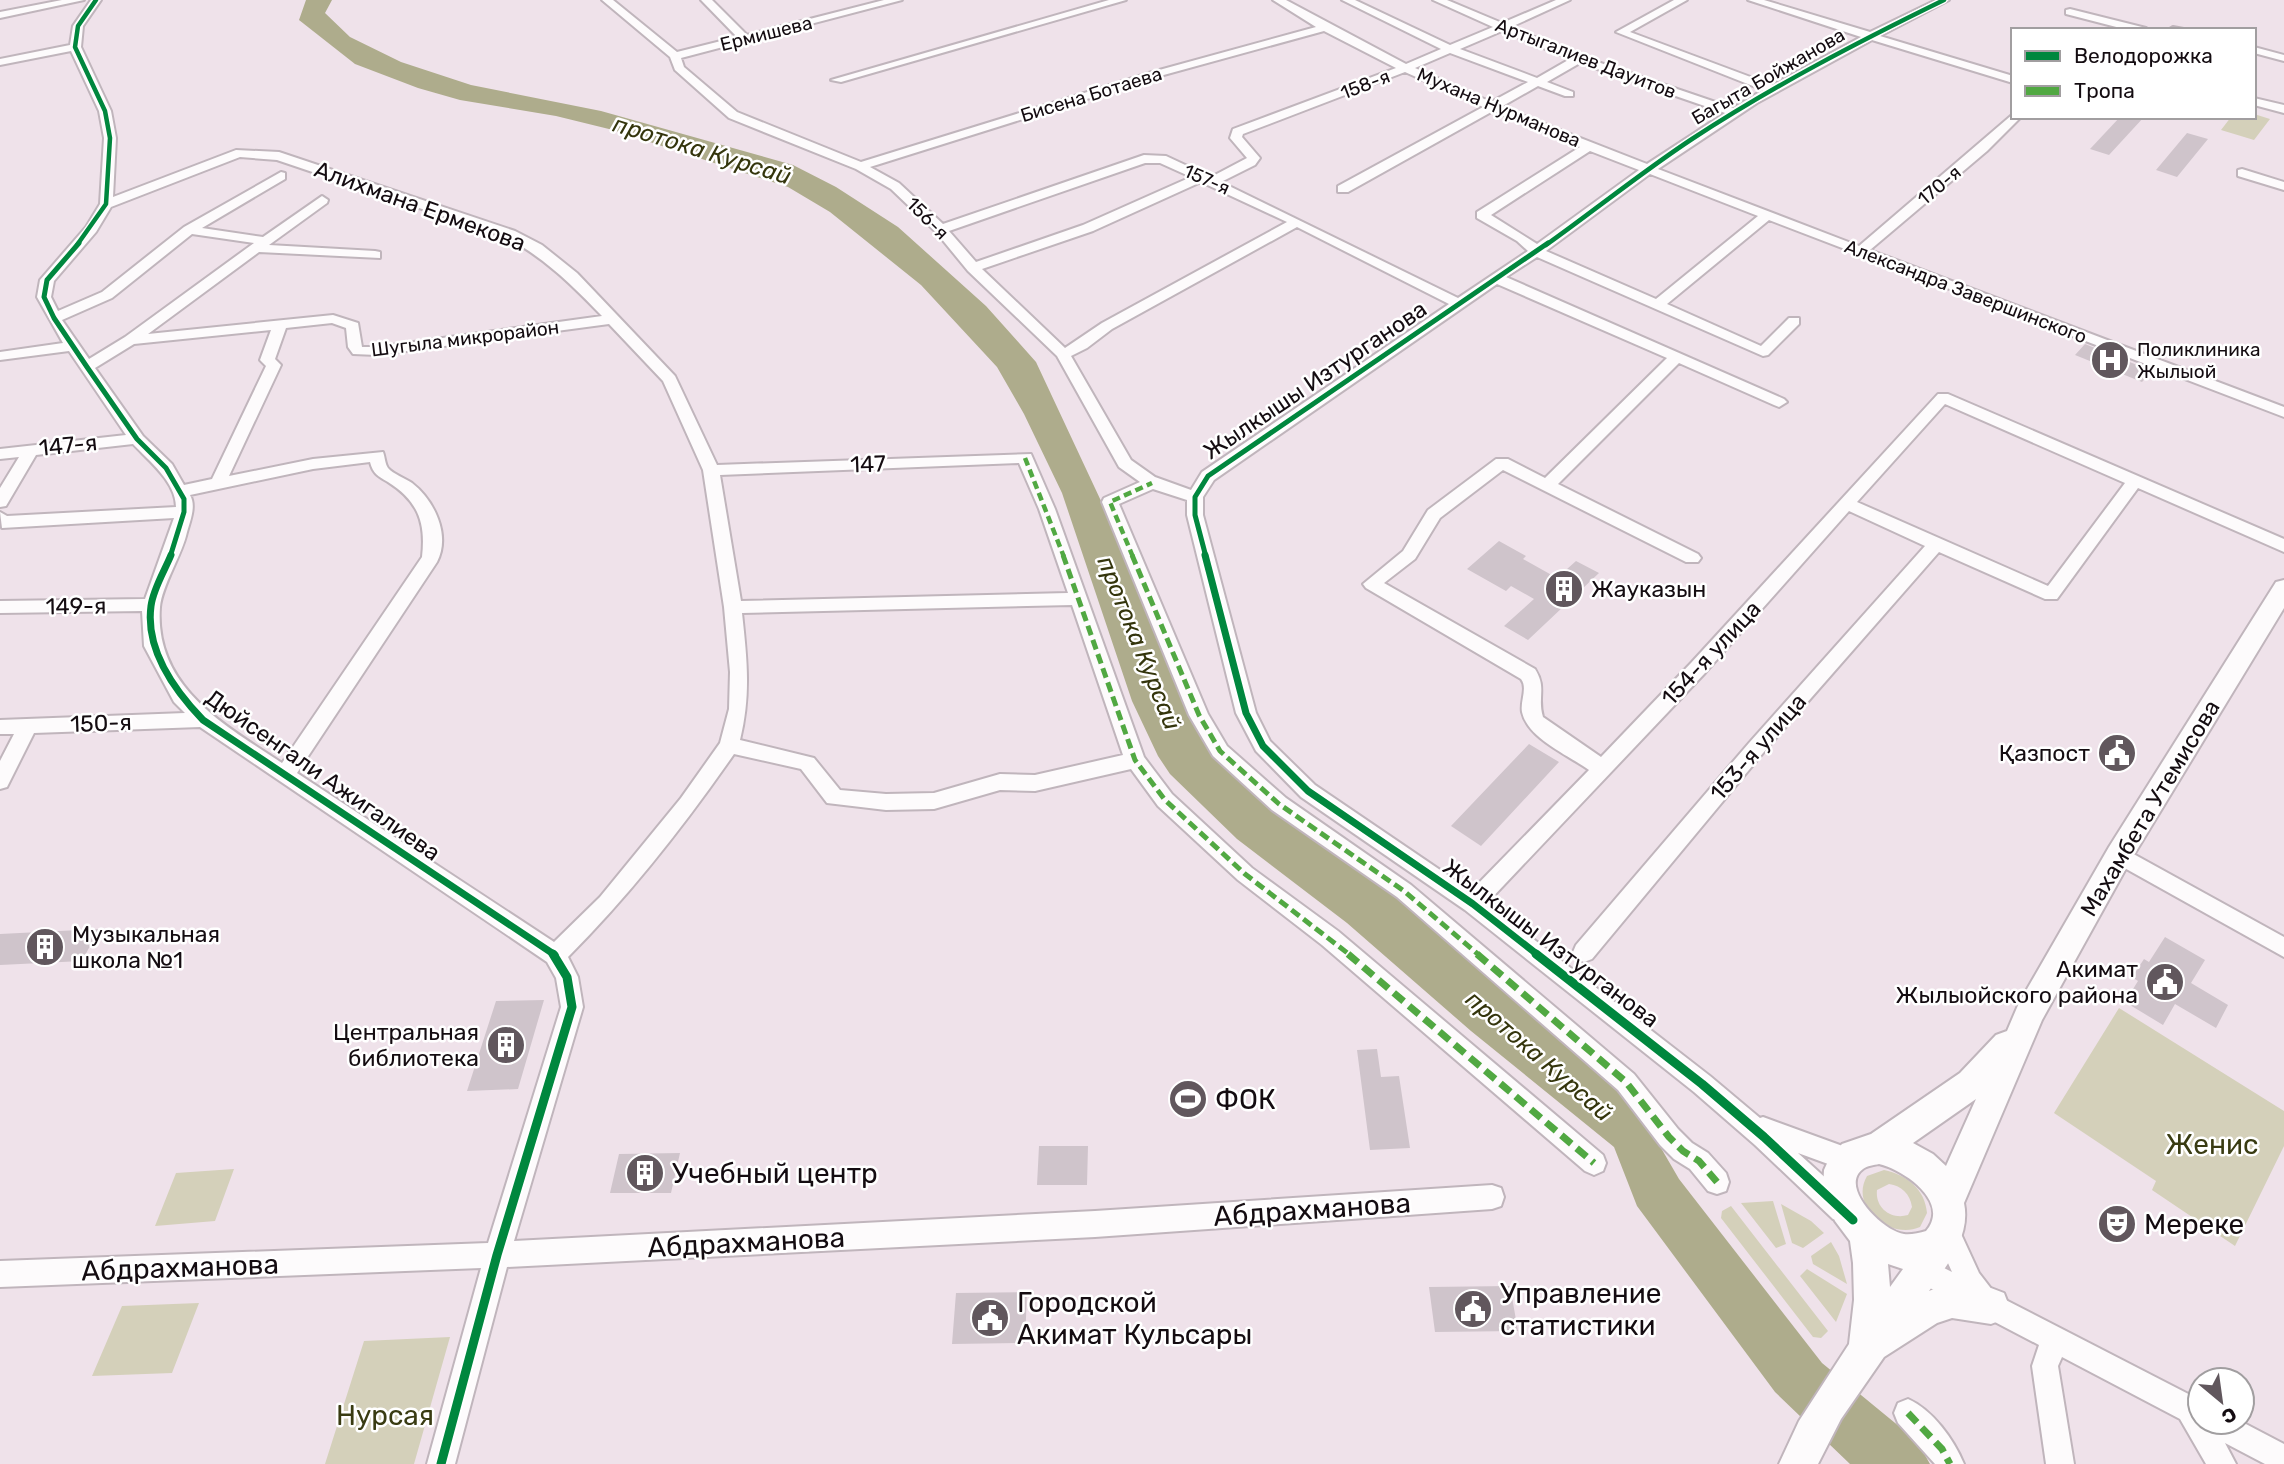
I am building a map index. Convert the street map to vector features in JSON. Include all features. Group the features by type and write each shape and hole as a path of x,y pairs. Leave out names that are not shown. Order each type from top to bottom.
{"street":[{"path":"0,15 79,0"},
{"path":"0,62 75,47 78,26 96,0"},
{"name":"156-я","path":"607,0 675,56 679,68 733,115 860,166 895,186 941,229 974,268 1063,354 1125,463 1137,475 1152,483 1195,497"},
{"path":"706,0 745,39"},
{"name":"Ермишева","path":"675,56 897,0"},
{"path":"837,80 1121,0"},
{"name":"Мухана Нурманова","path":"1278,0 1324,28 1406,68 1649,169"},
{"path":"1347,0 1450,49 1569,94"},
{"name":"Артыгалиев Дауитов","path":"1438,0 1579,59 1734,113"},
{"name":"158-я","path":"1206,180 1251,162 1254,158 1236,138 1237,132 1406,68 1565,0"},
{"path":"1682,0 1621,32 1774,90"},
{"path":"1753,0 2011,79"},
{"path":"1775,7 1787,0"},
{"name":"Багыта Бойжанова","path":"1649,169 1774,90 1869,36 1944,0"},
{"path":"2070,12 2135,28"},
{"name":"Бисена Ботаева","path":"860,166 1156,74 1324,28"},
{"name":"Дюйсенгали Ажигалиева","path":"75,47 105,111 110,138 106,204 91,229 47,280 44,297 54,318 137,439 166,468 181,491 184,512 174,547 151,605 153,646 181,697 203,720 555,955"},
{"path":"2256,51 2284,58"},
{"path":"1343,189 1579,59"},
{"path":"2256,101 2284,109"},
{"name":"170-я","path":"1861,251 1983,149 2013,119"},
{"path":"1591,145 1482,215 1522,238 1538,252 1763,352 1794,321"},
{"name":"Алихмана Ермекова","path":"106,204 240,153 279,156 510,234 537,248 572,275 670,379 711,470 733,607 738,709 729,745 688,804 608,903 555,955"},
{"name":"157-я","path":"941,229 1144,159 1161,159 1297,222 1460,304"},
{"name":"Александра Завершинского","path":"1649,169 2284,412"},
{"name":"Жылкышы Изтурганова","path":"1649,169 1538,252 1208,476 1195,497 1195,515 1246,713 1263,746 1308,791 1473,904 1743,1118"},
{"path":"2242,173 2284,186"},
{"path":"54,318 107,295 189,230 281,176"},
{"path":"974,268 1088,228 1206,180"},
{"path":"87,367 130,340 323,200"},
{"path":"1656,306 1767,215"},
{"path":"1063,354 1082,345 1107,326 1297,222"},
{"path":"189,230 261,244 375,256"},
{"path":"1496,278 1779,402"},
{"name":"Шугыла микрорайон","path":"130,340 333,319 353,326 355,347 358,351 376,351 613,319"},
{"path":"218,483 274,365 267,360 280,325"},
{"path":"0,356 73,346"},
{"path":"1548,485 1628,402 1677,357"},
{"name":"154-я улица","path":"1473,904 1603,769 1943,397 2136,481"},
{"name":"147-я","path":"0,454 137,439"},
{"path":"0,502 32,449"},
{"path":"181,491 313,464 377,456 380,470 406,485 425,505 435,533 432,558 285,775"},
{"name":"147","path":"711,470 1025,458 1047,509 1077,599"},
{"path":"1603,769 1540,727 1533,719 1530,711 1534,683 1528,674 1372,584 1409,555 1434,514 1502,463 1692,558"},
{"path":"1847,504 2051,594 2136,481 2284,545"},
{"path":"1152,483 1110,502 1199,715 1220,751 1279,804 1404,891 1626,1082 1669,1137 1683,1151 1699,1161 1717,1182"},
{"path":"0,518 2,522 184,512"},
{"name":"153-я улица","path":"1584,952 1756,748 1936,544"},
{"name":"Махамбета Утемисова","path":"1860,1151 1971,1084 2020,1031 2119,855 2284,588"},
{"path":"733,607 1077,599 1135,760 1166,800 1245,874 1330,938 1594,1163"},
{"name":"149-я","path":"0,607 151,605"},
{"name":"150-я","path":"0,726 203,720"},
{"path":"0,781 28,725"},
{"path":"729,745 807,763 834,797 887,802 934,801 1000,782 1035,783 1135,760"},
{"path":"2119,855 2284,948"},
{"path":"440,1464 497,1255 572,1007 567,976 555,955"},
{"path":"1798,1461 1855,1364 1939,1237 2020,1031"},
{"path":"1743,1118 1868,1233 1906,1251 1924,1251 1939,1237"},
{"path":"1743,1118 1776,1135 1860,1151 1895,1151 1920,1165 1940,1186 1939,1237 1970,1282 1991,1306 2186,1408"},
{"path":"1796,1167 1860,1151"},
{"path":"1855,1364 1874,1298 1873,1269 1868,1233 1842,1202 1838,1184 1841,1168 1849,1157 1860,1151"},
{"name":"Абдрахманова","path":"0,1274 497,1255 1095,1224 1492,1197"},
{"path":"1939,1237 1991,1306"},
{"path":"1855,1364 1926,1310 1952,1300 1991,1306"},
{"path":"2054,1341 2045,1366 2060,1464"},
{"path":"1908,1413 1942,1448 1950,1464"},
{"path":"2210,1436 2222,1464"},
{"path":"2240,1436 2284,1459"}],"green space":[{"path":"2256,115 2270,119 2254,140 2221,130 2229,119 2256,119"},
{"name":"Женис","path":"2119,1008 2284,1111 2284,1146 2235,1246 2152,1190 2156,1181 2054,1113"},
{"path":"234,1169 215,1221 155,1226 176,1173"},
{"path":"1884,1170 1900,1175 1913,1184 1926,1204 1927,1213 1920,1227 1897,1229 1876,1218 1863,1199 1867,1176","holes":["1889,1184 1909,1198 1912,1207 1908,1215 1896,1216 1881,1207 1877,1190"]},
{"path":"1773,1201 1786,1244 1776,1248 1741,1203"},
{"path":"1781,1204 1811,1221 1824,1233 1803,1248 1792,1243"},
{"path":"1731,1206 1828,1331 1821,1338 1813,1337 1721,1218 1722,1211"},
{"path":"1831,1242 1839,1256 1847,1284 1813,1264 1811,1256"},
{"path":"1807,1269 1847,1294 1836,1322 1800,1276"},
{"path":"199,1303 172,1373 92,1376 122,1306"},
{"name":"Нурсая","path":"450,1337 414,1464 325,1464 364,1341"}],"water":[{"name":"протока Курсай","path":"306,0 332,0 325,13 350,37 401,62 471,85 601,111 793,165 836,187 898,227 986,306 1036,362 1225,766 1295,827 1400,895 1606,1072 1650,1129 1679,1179 1822,1363 1917,1441 1930,1464 1850,1464 1775,1392 1637,1206 1614,1147 1471,1031 1347,923 1237,839 1170,774 1158,756 1132,701 1062,493 1024,414 997,367 921,285 830,212 788,187 613,130 556,116 460,100 418,88 355,64 299,20"}],"building":[{"path":"2118,119 2142,119 2109,155 2090,149"},
{"path":"2187,133 2208,139 2177,177 2156,170"},
{"name":"Поликлиника Жылыой","path":"2085,344 2152,371 2142,382 2075,355"},
{"name":"Жауказын","path":"1499,541 1526,556 1523,559 1557,578 1576,561 1599,573 1528,640 1504,626 1534,599 1511,586 1506,591 1467,569"},
{"path":"1529,744 1559,762 1481,846 1451,826"},
{"name":"Музыкальная школа №1","path":"99,929 82,961 0,965 0,934"},
{"name":"Акимат Жылыойского района","path":"2165,937 2205,960 2191,983 2228,1005 2216,1028 2175,1004 2163,1025 2125,1002 2138,981 2132,977 2144,959 2149,962"},
{"name":"Центральная библиотека","path":"544,1000 518,1089 467,1091 496,1001"},
{"path":"1377,1049 1381,1077 1399,1076 1410,1148 1370,1150 1357,1050"},
{"path":"1039,1146 1088,1146 1087,1185 1037,1185"},
{"name":"Учебный центр","path":"680,1153 671,1193 610,1193 619,1154"},
{"name":"Управление статистики","path":"1510,1286 1518,1331 1435,1332 1429,1287"},
{"name":"Городской Акимат Кульсары","path":"1027,1292 1025,1343 952,1344 956,1293"}],"marked path":[{"path":"1025,458 1047,509 1135,760 1165,800 1245,874 1330,938 1594,1163"},
{"path":"1152,483 1110,502 1199,715 1220,751 1279,804 1404,891 1626,1082 1669,1137 1683,1151 1699,1161 1717,1182"},
{"path":"1908,1413 1942,1449 1950,1464"}],"cycle path":[{"path":"96,0 78,26 75,47 105,111 110,138 106,204 91,229 47,280 44,297 54,318 87,367 137,439 166,468 184,499 184,512 174,547 151,605 153,646 181,697 203,720 555,955 567,977 572,1007 497,1255 441,1464"},
{"path":"1853,1220 1764,1137 1702,1084 1473,904 1308,791 1263,746 1246,713 1195,515 1195,497 1208,476 1546,245 1692,139 1816,65 1944,0"}],"place":[{"name":"Поликлиника Жылыой","path":"2110,360"},
{"name":"Жауказын","path":"1564,589"},
{"name":"Қазпост","path":"2117,753"},
{"name":"Музыкальная школа №1","path":"45,947"},
{"name":"Акимат Жылыойского района","path":"2165,982"},
{"name":"Центральная библиотека","path":"506,1045"},
{"name":"ФОК","path":"1188,1099"},
{"name":"Учебный центр","path":"645,1173"},
{"name":"Мереке","path":"2117,1224"},
{"name":"Управление статистики","path":"1473,1309"},
{"name":"Городской Акимат Кульсары","path":"990,1318"}]}
